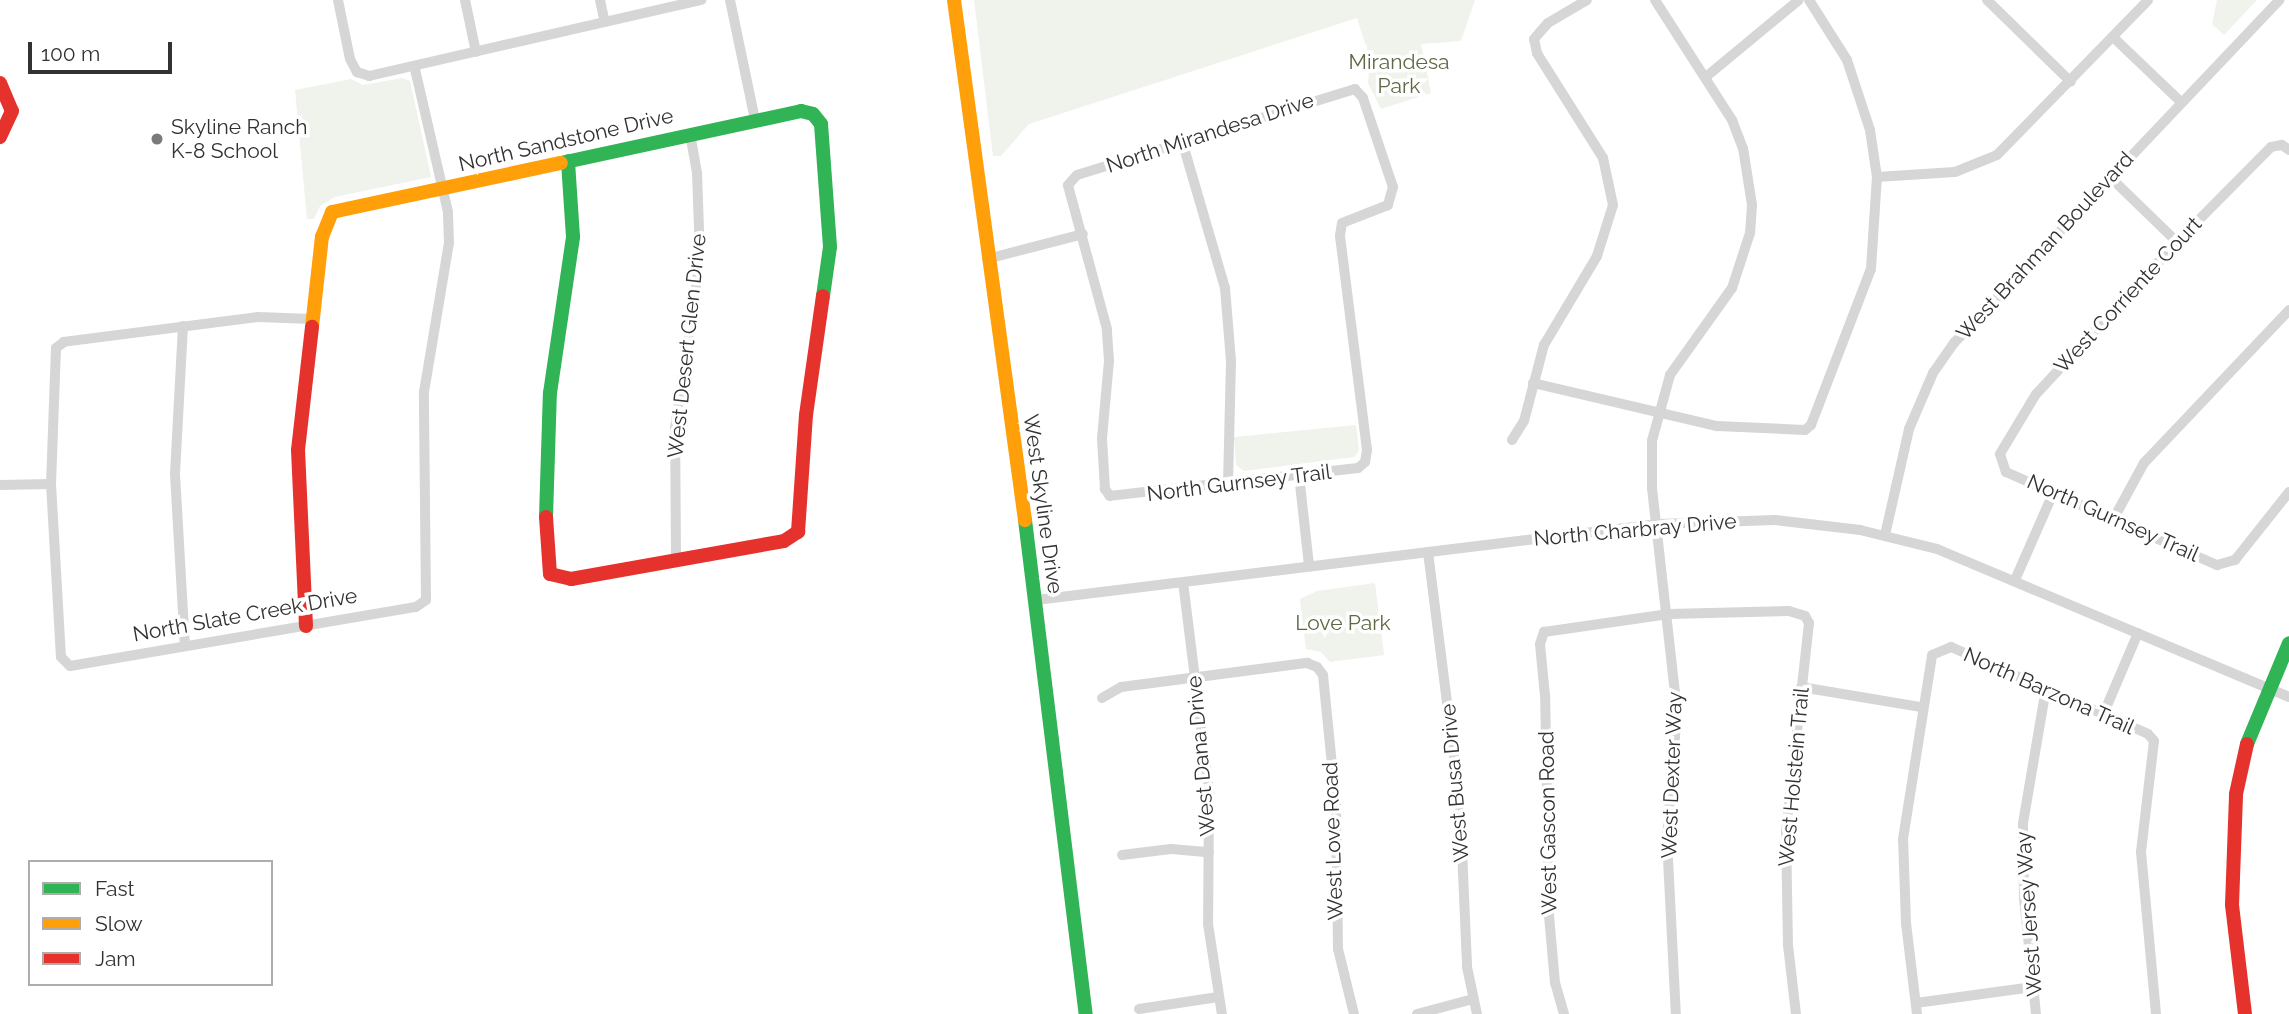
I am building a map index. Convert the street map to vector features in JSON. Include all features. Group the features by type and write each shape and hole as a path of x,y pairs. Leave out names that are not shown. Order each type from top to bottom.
{"street":[{"path":"338,0 350,60 358,72 382,76 604,19 701,0"},
{"path":"465,0 476,52"},
{"path":"600,0 604,19"},
{"path":"730,0 755,120"},
{"path":"1512,440 1524,421 1533,383 1554,325 1597,256 1613,205 1603,158 1537,53 1534,39 1548,23 1587,0"},
{"name":"West Dexter Way","path":"1655,0 1706,76 1744,148 1751,192 1749,233 1732,288 1670,375 1656,414 1650,465 1669,614 1677,711 1667,839 1676,1014"},
{"path":"1706,76 1799,0"},
{"path":"1533,383 1656,414 1717,426 1805,430 1811,425 1871,269 1877,177 1870,130 1847,60 1809,0"},
{"path":"1987,0 2071,82"},
{"path":"1877,177 1955,173 1978,166 2012,142 2148,0"},
{"name":"West Brahman Boulevard","path":"1885,535 1909,429 1933,373 1973,318 2279,0"},
{"name":"West Skyline Drive","path":"955,5 987,259 1036,600 1086,1014"},
{"path":"2114,38 2181,102"},
{"path":"415,69 445,189"},
{"path":"0,83 12,111 0,137"},
{"name":"North Mirandesa Drive","path":"1083,234 1068,185 1077,176 1355,89 1367,110 1392,198 1388,205 1342,223 1365,462"},
{"name":"North Sandstone Drive","path":"311,320 325,221 332,212 755,120 810,112 821,124 830,247 806,415 802,522 796,534 784,541 676,558"},
{"name":"West Desert Glen Drive","path":"676,558 676,416 700,258 697,173 690,134"},
{"path":"1182,141 1225,288 1231,361 1228,484"},
{"name":"West Corriente Court","path":"2001,466 2000,454 2036,394 2177,242 2271,147 2286,148"},
{"path":"568,161 573,237 550,393 546,522 550,574 570,579 676,558"},
{"path":"2110,177 2177,242"},
{"name":"North Slate Creek Drive","path":"51,484 61,657 70,666 416,607 426,600 424,406 449,243 445,189"},
{"path":"987,259 1083,234"},
{"name":"North Gurnsey Trail","path":"1083,234 1107,329 1110,361 1102,449 1105,489 1110,496 1358,468 1365,462"},
{"path":"2113,518 2144,463 2289,310"},
{"path":"0,485 51,484 56,348 64,342 258,317 311,320 298,450 306,626"},
{"path":"183,326 174,474 185,646"},
{"name":"North Gurnsey Trail","path":"2001,466 2217,565 2235,560 2288,494"},
{"path":"1299,475 1309,566"},
{"path":"2015,580 2054,491"},
{"name":"North Charbray Drive","path":"1036,600 1658,524 1775,520 1885,535 1937,549 2289,697"},
{"name":"West Busa Drive","path":"1428,552 1460,804 1467,967 1477,1014"},
{"name":"West Dana Drive","path":"1183,582 1209,792 1208,924 1222,1014"},
{"name":"West Holstein Trail","path":"1669,614 1790,611 1805,616 1809,624 1785,872 1796,1014"},
{"name":"West Gascon Road","path":"1564,1014 1555,983 1549,916 1545,696 1540,644 1544,632 1669,614"},
{"path":"2103,715 2138,633"},
{"path":"2245,1014 2232,905 2231,842 2246,749 2267,687 2289,643"},
{"name":"North Barzona Trail","path":"1921,707 1932,655 1941,648 1951,647 2103,715 2154,741 2141,852 2156,1014"},
{"name":"West Love Road","path":"1194,677 1307,663 1317,667 1323,675 1336,805 1337,937 1342,978 1354,1014"},
{"path":"1102,698 1121,687 1194,677"},
{"path":"1801,687 1921,707 1903,839 1906,923 1916,1009 2033,987"},
{"name":"West Jersey Way","path":"2036,1014 2023,823 2046,689"},
{"path":"1122,855 1171,849 1209,852"},
{"path":"1139,1009 1218,997"},
{"path":"1417,1014 1473,999"}],"green space":[{"name":"Mirandesa Park","path":"974,0 1475,0 1461,41 1421,44 1431,93 1381,109 1368,83 1370,59 1357,18 1029,124 1001,156 993,156"},
{"path":"2217,0 2257,0 2224,35 2212,24"},
{"path":"402,78 410,81 431,177 335,197 320,206 314,219 307,219 295,90 351,79 363,85"},
{"path":"1356,425 1359,451 1354,457 1244,471 1236,465 1234,437"},
{"name":"Love Park","path":"1375,583 1384,655 1330,662 1321,652 1306,649 1300,599 1317,591"}],"traffic: fast":[{"path":"561,163 801,111 813,114 821,124 830,247 823,296"},
{"path":"546,517 550,393 573,237 568,161"},
{"path":"1025,520 1086,1014"},
{"path":"2247,744 2289,643"}],"traffic: slow":[{"path":"954,0 1025,520"},
{"path":"312,327 322,237 332,212 561,163"}],"traffic: jam":[{"path":"0,83 12,111 0,137"},
{"path":"546,517 550,574 571,579 784,541 798,532 806,415 823,296"},
{"path":"306,626 298,450 312,327"},
{"path":"2245,1014 2232,905 2236,794 2247,744"}],"place":[{"name":"Skyline Ranch K-8 School","path":"157,139"}]}
